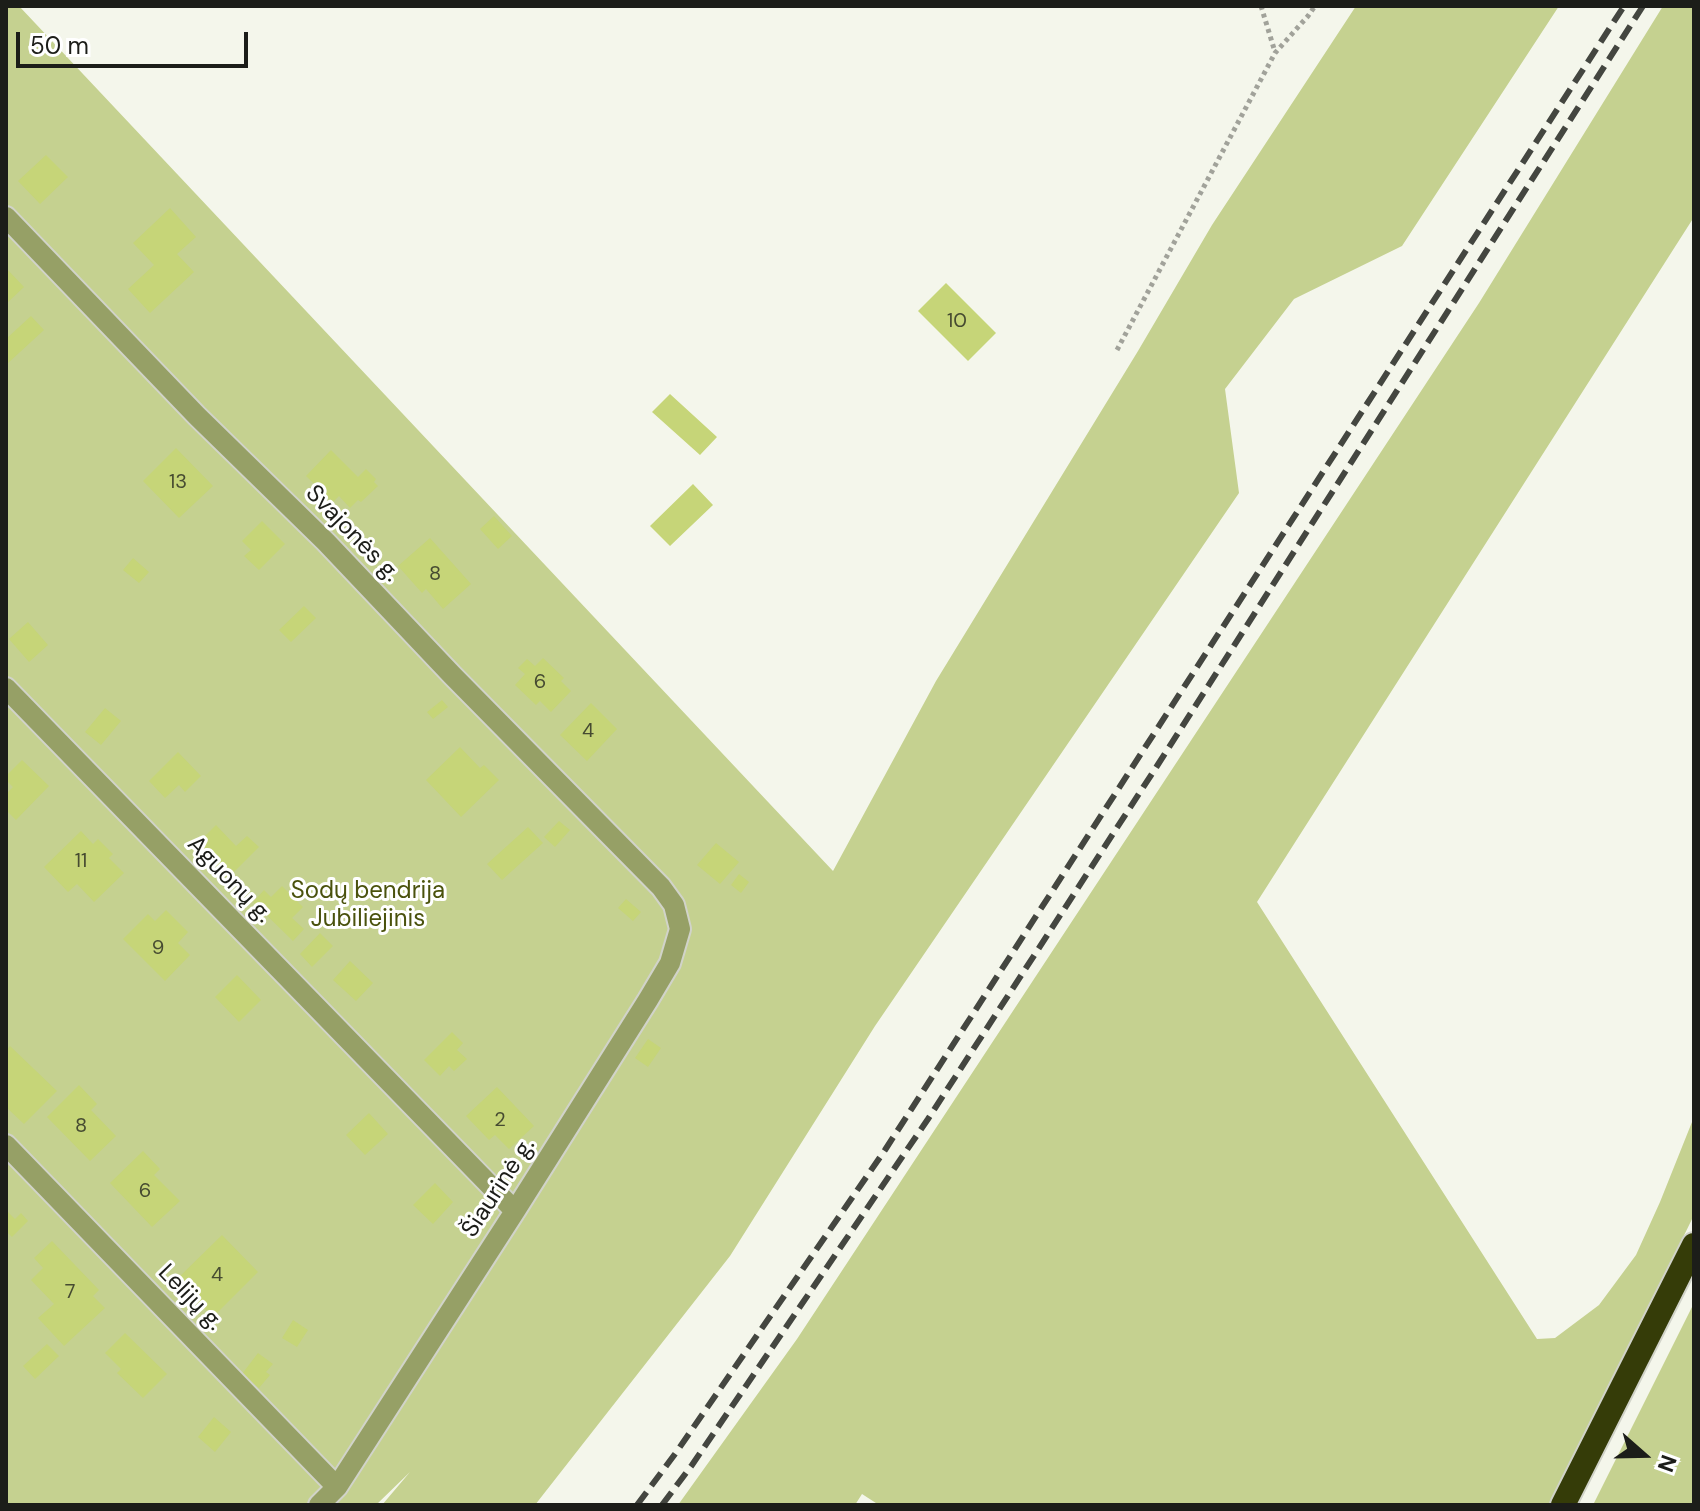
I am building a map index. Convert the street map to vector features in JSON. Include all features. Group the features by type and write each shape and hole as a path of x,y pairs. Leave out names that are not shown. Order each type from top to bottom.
{"highway":[{"path":"1563,1505 1694,1245"}],"street":[{"name":"Svajonės g.","path":"6,217 197,416 326,542 661,887"},
{"name":"Aguonų g.","path":"6,688 515,1211"},
{"name":"Šiaurinė g.","path":"319,1505 337,1487 670,963 680,929 674,905 661,887"},
{"name":"Lelijų g.","path":"6,1145 337,1487"}],"path":[{"path":"1261,6 1275,53"},
{"path":"1117,350 1275,53 1315,6"}],"green space":[{"name":"Sodų bendrija Jubiliejinis","path":"6,6 19,6 833,871 936,681 1212,225 1356,6 1559,6 1402,246 1294,299 1225,389 1239,493 875,1026 730,1256 535,1505 382,1505 410,1472 376,1505 6,1505"},
{"path":"1663,6 1694,6 1694,217 1257,902 1537,1339 1555,1338 1599,1305 1636,1255 1694,1117 1694,1215 1552,1505 879,1505 862,1494 855,1505 678,1505 797,1339 1479,303"},
{"path":"1694,1303 1694,1505 1593,1505"}],"building":[{"path":"46,155 68,177 40,204 18,181"},
{"path":"170,208 196,237 177,254 194,272 150,313 128,289 154,265 133,243"},
{"path":"6,268 24,287 6,304"},
{"path":"946,283 996,333 968,361 918,311"},
{"path":"31,316 44,330 7,364 6,339"},
{"path":"670,394 717,437 700,455 652,412"},
{"path":"176,448 213,486 179,518 143,481"},
{"path":"331,450 358,477 366,469 376,479 374,482 378,486 350,508 339,496 333,502 306,476"},
{"path":"693,484 713,505 670,546 650,526"},
{"path":"494,516 512,536 498,549 480,529"},
{"path":"262,521 285,544 259,570 244,556 251,550 242,541"},
{"path":"430,538 471,584 443,609 426,589 422,593 398,566"},
{"path":"133,558 149,572 139,583 123,570"},
{"path":"304,606 316,618 291,642 279,630"},
{"path":"28,622 48,645 29,662 9,639"},
{"path":"543,658 564,678 561,681 571,691 551,712 540,701 536,705 515,685 525,674 518,668 527,659 535,666"},
{"path":"442,700 448,707 433,719 427,712"},
{"path":"591,703 617,729 587,761 560,735"},
{"path":"105,708 121,721 101,745 85,732"},
{"path":"460,747 480,768 484,765 499,780 461,817 426,780"},
{"path":"178,752 201,776 185,792 179,785 165,798 149,781"},
{"path":"22,760 49,786 16,820 6,810 6,794 13,787 6,776"},
{"path":"559,821 570,830 555,847 544,837"},
{"path":"216,825 236,846 247,836 259,847 228,878 196,845"},
{"path":"528,827 543,843 502,880 487,864"},
{"path":"81,831 93,844 98,839 113,854 109,858 124,873 94,902 77,884 68,892 44,867"},
{"path":"716,843 739,862 720,884 697,865"},
{"path":"739,874 749,882 741,893 731,885"},
{"path":"282,886 303,907 292,918 304,929 293,941 253,902 264,890 271,897"},
{"path":"626,899 641,912 633,921 618,908"},
{"path":"166,910 188,932 178,943 190,955 165,981 123,939 148,914 155,921"},
{"path":"320,933 333,946 312,967 300,954"},
{"path":"350,961 373,983 356,1001 333,980"},
{"path":"237,975 261,1000 239,1022 215,997"},
{"path":"452,1032 463,1043 457,1050 467,1059 454,1071 449,1066 440,1076 424,1060"},
{"path":"648,1039 661,1048 648,1067 635,1058"},
{"path":"10,1046 57,1091 24,1124 6,1107 6,1051"},
{"path":"79,1085 97,1104 91,1110 116,1136 90,1161 47,1117"},
{"path":"497,1087 534,1126 509,1149 495,1135 489,1140 466,1116"},
{"path":"369,1113 388,1134 365,1155 346,1135"},
{"path":"143,1151 160,1169 154,1175 180,1201 152,1227 110,1183"},
{"path":"435,1183 453,1202 433,1224 413,1205"},
{"path":"6,1210 15,1219 21,1213 28,1221 12,1237 6,1231"},
{"path":"222,1235 258,1272 213,1317 176,1280"},
{"path":"52,1241 99,1290 93,1296 105,1308 64,1346 38,1318 54,1304 31,1280 43,1268 34,1258"},
{"path":"293,1320 308,1330 297,1347 282,1338"},
{"path":"125,1333 167,1374 143,1398 117,1373 121,1369 105,1353"},
{"path":"47,1344 59,1356 35,1379 23,1366"},
{"path":"258,1353 273,1364 266,1372 270,1375 259,1388 242,1374"},
{"path":"214,1417 231,1432 215,1452 198,1437"}],"railway":[{"path":"637,1505 885,1150 1624,6"},
{"path":"662,1505 928,1119 1643,6"}]}
